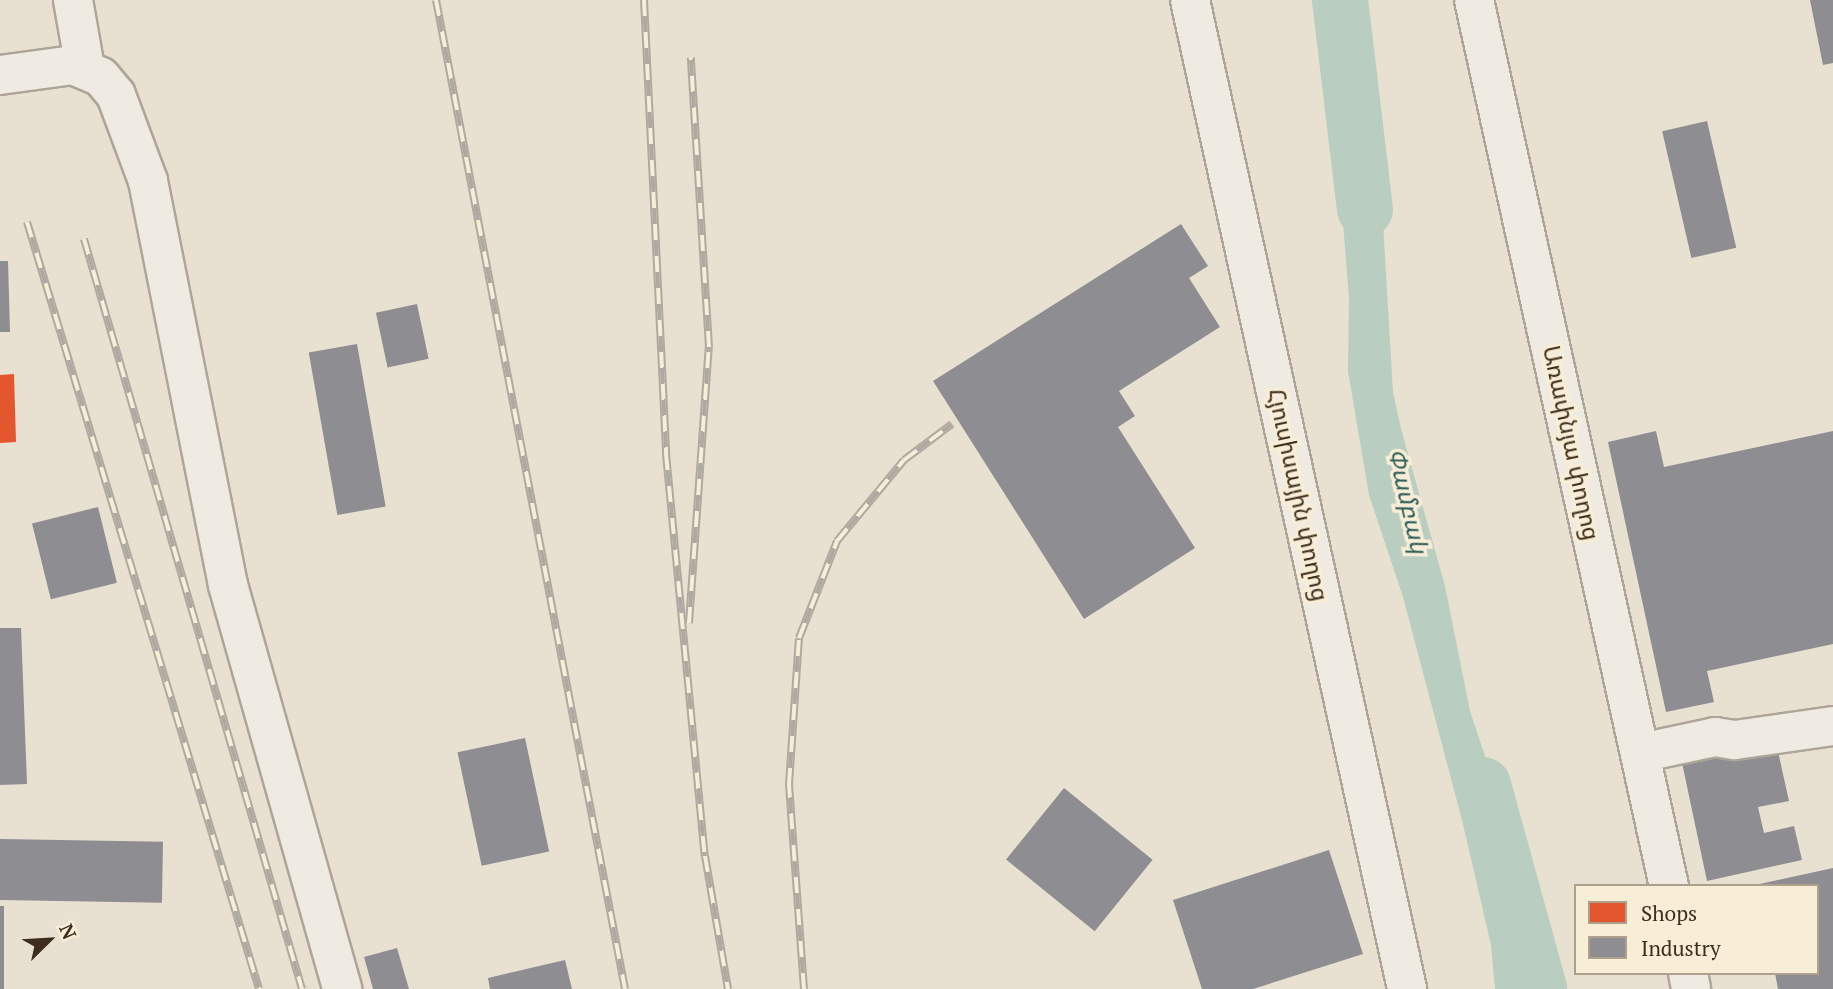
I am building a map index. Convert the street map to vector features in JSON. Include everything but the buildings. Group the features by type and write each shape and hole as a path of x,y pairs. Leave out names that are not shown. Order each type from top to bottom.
{"street":[{"path":"74,0 85,68"},
{"name":"Հյուսիսային փողոց","path":"1190,0 1407,989"},
{"name":"Առափնյա փողոց","path":"1474,0 1669,884"},
{"path":"0,75 73,65 102,77 116,95 148,181 228,585 342,989"},
{"path":"1640,753 1715,737 1735,740 1833,726"}],"water":[{"path":"1320,0 1338,0 1345,40 1347,118 1374,169 1382,206 1393,392 1445,586 1470,711 1495,786 1503,860 1544,989 1495,989 1491,945 1462,820 1403,597 1369,495 1348,371 1349,300 1336,131 1323,80"}],"waterway":[{"name":"Փամբակ","path":"1340,0 1365,210"},
{"name":"Փամբակ","path":"1483,785 1539,989"}],"railway":[{"path":"436,0 625,989"},
{"path":"644,0 666,454 705,856 728,989"},
{"path":"689,623 709,347 691,58"},
{"path":"27,222 259,989"},
{"path":"84,239 302,989"},
{"path":"804,989 789,784 799,638 837,541 904,460 952,424"}]}
